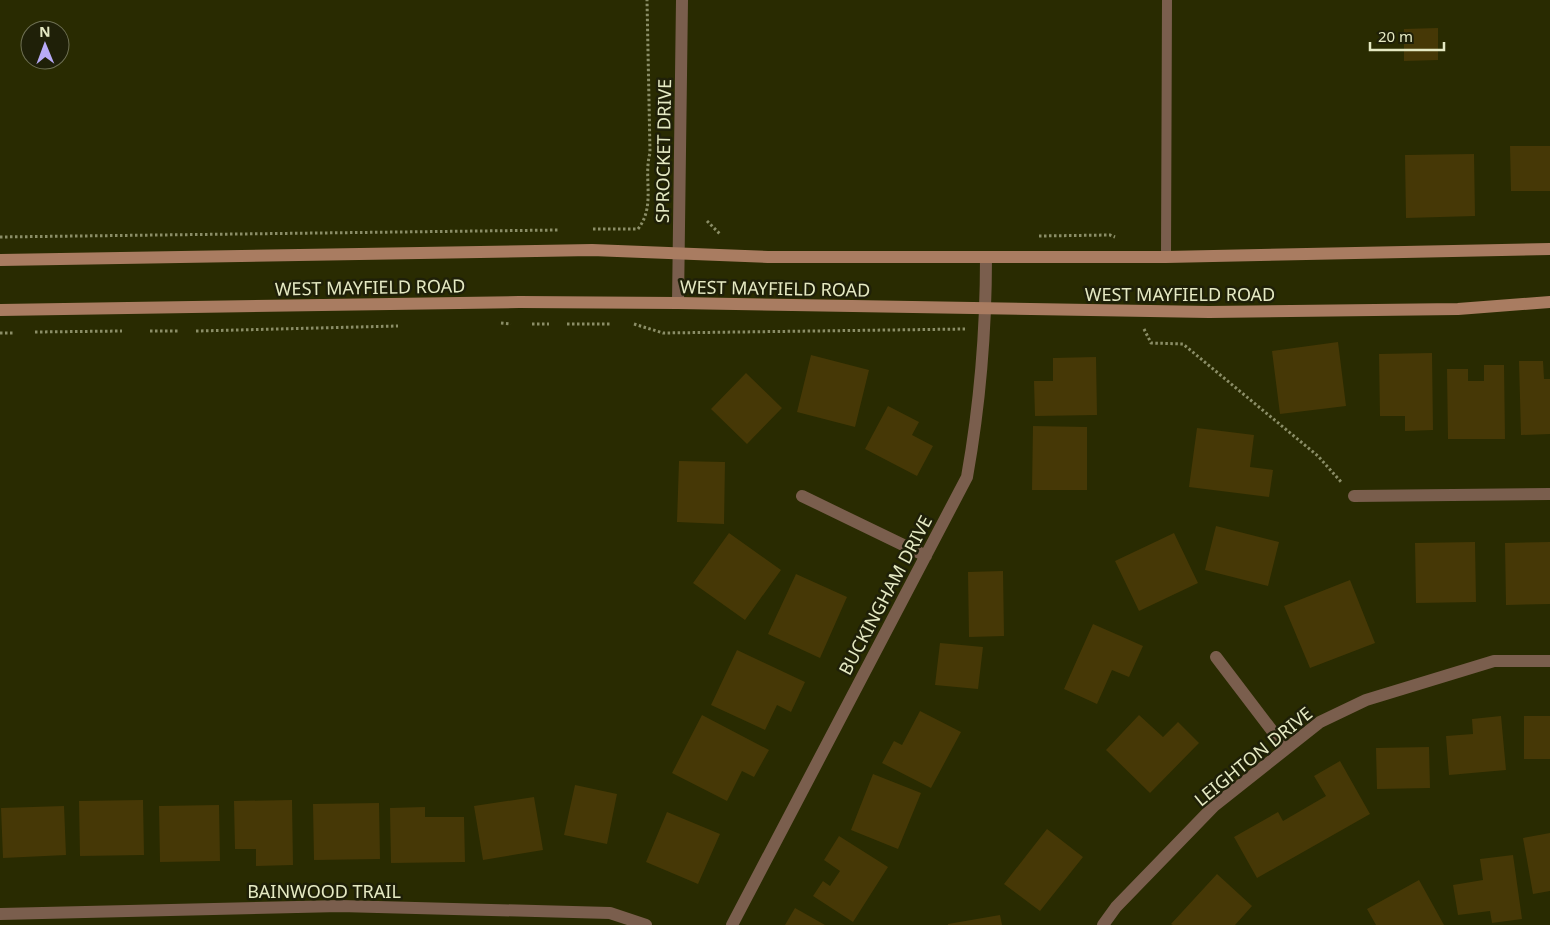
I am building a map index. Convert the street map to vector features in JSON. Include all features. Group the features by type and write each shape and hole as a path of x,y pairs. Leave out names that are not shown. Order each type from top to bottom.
{"main road":[{"name":"WEST MAYFIELD ROAD","path":"0,260 592,250 768,257 1166,257 1550,249"},
{"name":"WEST MAYFIELD ROAD","path":"0,310 465,303 678,303 986,310 1210,312 1458,309 1550,302"}],"street":[{"name":"SPROCKET DRIVE","path":"678,303 682,0"},
{"name":"BUCKINGHAM DRIVE","path":"732,925 967,477 976,424 986,310 986,257"},
{"path":"1354,496 1550,494"},
{"path":"802,496 926,556"},
{"path":"1216,657 1286,749"},
{"name":"LEIGHTON DRIVE","path":"1104,925 1116,907 1214,806 1320,722 1366,700 1494,660 1550,660"},
{"name":"BAINWOOD TRAIL","path":"0,914 340,906 610,913 646,925"}],"lane":[{"path":"1166,257 1167,0"}],"path":[{"path":"584,229 638,228 643,222 649,201 647,164 650,153 647,0"},
{"path":"0,237 564,230"},
{"path":"532,324 549,324"},
{"path":"567,324 612,324"},
{"path":"634,324 663,333 965,329"},
{"path":"196,331 398,326"},
{"path":"150,331 179,331"},
{"path":"36,332 122,332"},
{"path":"0,333 14,333"},
{"path":"1151,343 1183,344 1318,456 1354,496"}],"building":[{"path":"1438,28 1438,60 1404,61 1404,29"},
{"path":"1510,146 1550,146 1550,191 1511,191"},
{"path":"1474,154 1475,216 1406,218 1405,155"},
{"path":"1338,342 1346,406 1280,414 1272,351"},
{"path":"1432,353 1433,430 1405,431 1405,416 1380,416 1379,354"},
{"path":"811,355 869,370 855,427 797,412"},
{"path":"1096,357 1097,415 1035,416 1034,381 1053,381 1053,358"},
{"path":"1519,361 1543,361 1544,379 1550,379 1550,434 1521,435"},
{"path":"1484,365 1504,365 1505,439 1448,439 1447,369 1468,369 1468,381 1484,381"},
{"path":"746,373 782,408 747,444 711,409"},
{"path":"888,406 919,422 912,435 933,446 917,476 865,449"},
{"path":"1033,426 1087,427 1087,490 1032,490"},
{"path":"1197,428 1254,435 1250,467 1273,470 1269,497 1189,487"},
{"path":"679,461 725,462 724,524 677,522"},
{"path":"1216,526 1279,542 1268,586 1205,570"},
{"path":"729,533 781,570 745,620 693,583"},
{"path":"1174,533 1198,583 1139,611 1115,561"},
{"path":"1475,542 1476,602 1416,603 1415,543"},
{"path":"1550,542 1550,604 1506,605 1505,543"},
{"path":"1003,571 1004,636 969,637 968,572"},
{"path":"796,574 847,597 820,658 768,634"},
{"path":"1350,580 1375,643 1310,668 1284,606"},
{"path":"1093,624 1143,646 1129,677 1112,670 1097,704 1064,689"},
{"path":"940,643 983,647 978,689 935,685"},
{"path":"737,650 805,682 791,712 777,705 765,730 711,705"},
{"path":"920,711 961,732 931,788 882,763 894,741 902,745"},
{"path":"702,715 769,750 754,777 742,771 727,801 672,773"},
{"path":"1139,715 1163,737 1178,722 1199,743 1150,793 1106,750"},
{"path":"1501,716 1506,770 1449,775 1446,736 1473,734 1472,719"},
{"path":"1524,716 1550,716 1550,759 1524,759"},
{"path":"1429,747 1430,788 1377,789 1376,748"},
{"path":"1340,761 1370,814 1257,878 1234,837 1278,812 1283,821 1326,796 1314,776"},
{"path":"873,774 921,793 898,849 851,830"},
{"path":"575,785 617,794 607,844 564,835"},
{"path":"534,797 543,850 483,860 474,806"},
{"path":"143,800 144,855 80,856 79,801"},
{"path":"292,800 293,865 256,866 256,849 235,849 234,801"},
{"path":"379,803 380,859 314,860 313,804"},
{"path":"219,805 220,861 160,862 159,806"},
{"path":"64,806 66,855 3,858 1,808"},
{"path":"425,807 425,817 464,817 465,862 391,863 390,808"},
{"path":"667,812 720,834 698,884 646,862"},
{"path":"1047,829 1083,857 1040,911 1004,884"},
{"path":"1550,833 1550,891 1533,894 1523,838"},
{"path":"839,836 888,867 853,922 813,896 823,881 830,886 840,871 824,860"},
{"path":"1513,855 1522,919 1492,923 1490,911 1458,915 1453,885 1483,880 1480,859"},
{"path":"1217,874 1252,906 1235,925 1171,924"},
{"path":"1419,880 1444,925 1376,925 1367,909"},
{"path":"795,908 825,925 785,925"},
{"path":"1000,915 1002,925 948,925 948,924"}]}
